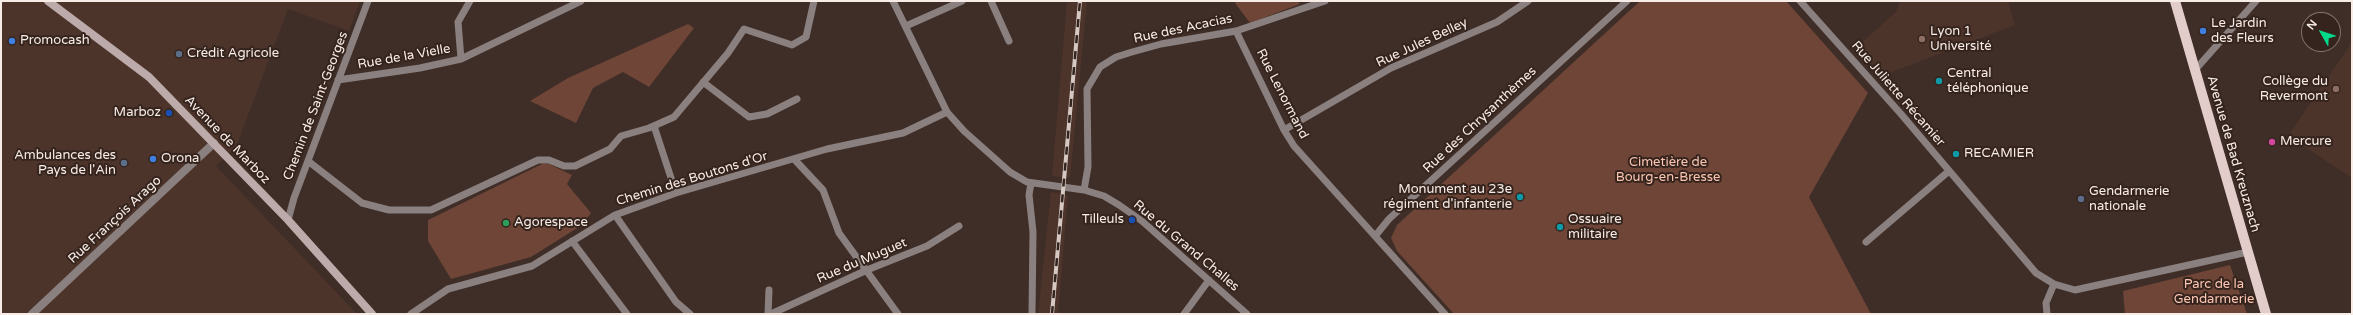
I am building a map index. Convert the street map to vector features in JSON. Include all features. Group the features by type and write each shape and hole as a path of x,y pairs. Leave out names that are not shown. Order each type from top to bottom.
{"main road":[{"name":"Avenue de Marboz","path":"48,1 134,64 214,143 288,220 372,314"},
{"name":"Avenue de Bad Kreuznach","path":"2175,1 2266,314"}],"street":[{"name":"Chemin de Saint-Georges","path":"288,220 308,161 368,1"},
{"path":"461,59 458,22 470,1"},
{"name":"Rue de la Vielle","path":"338,80 420,68 461,59 581,1"},
{"path":"308,161 362,203 389,210 431,210 538,160 549,160 564,166 575,166 610,149 621,136 654,126 674,117 728,53 744,29 792,45 806,37 814,1"},
{"name":"Rue du Grand Challes","path":"893,1 947,112 964,131 1010,172 1021,180 1084,190 1104,196 1142,221 1248,314"},
{"path":"906,26 962,1"},
{"path":"992,1 1009,41"},
{"name":"Rue des Acacias","path":"1084,190 1088,168 1088,89 1100,67 1116,57 1161,44 1236,31 1325,1"},
{"name":"Rue Jules Belley","path":"1284,130 1391,68 1497,22 1528,1"},
{"name":"Rue des Chrysanthèmes","path":"1376,235 1389,219 1627,1"},
{"name":"Rue Juliette Récamier","path":"1800,1 2036,273 2054,284 2075,290 2248,252"},
{"path":"2195,70 2256,1"},
{"name":"Rue Lenormand","path":"1236,31 1284,130 1294,146 1376,235"},
{"path":"703,82 749,118 768,114 797,99"},
{"name":"Chemin des Boutons d'Or","path":"411,314 448,289 532,266 615,215 676,194 795,160 827,149 903,133 947,112"},
{"path":"654,126 676,194"},
{"name":"Rue François Arago","path":"32,314 214,143"},
{"path":"795,160 823,190 839,233 868,270 898,314"},
{"path":"1866,242 1949,171"},
{"path":"1031,182 1029,195 1033,232 1032,314"},
{"path":"615,215 676,302 690,314"},
{"name":"Rue du Muguet","path":"771,314 868,270 927,246 959,226"},
{"path":"1376,235 1445,314"},
{"path":"572,241 627,314"},
{"path":"1184,314 1209,280"},
{"path":"2046,314 2046,303 2054,284"},
{"path":"768,314 769,290"}],"shaded area":[{"path":"1,1 360,1 349,31 288,9 236,147 216,166 357,314 1,314"},
{"path":"1067,1 1087,1 1070,178 1052,176"},
{"name":"Lyon 1 Université","path":"1900,1 2008,1 2015,25 1881,76 1860,51 1859,45 1896,12"},
{"name":"Collège du Revermont","path":"2352,42 2352,178 2288,136"},
{"path":"1051,192 1068,195 1058,314 1038,314"}],"green space":[{"path":"1237,1 1297,1 1300,4 1250,23 1235,3"},
{"name":"Cimetière de Bourg-en-Bresse","path":"1640,1 1786,1 1868,93 1809,197 1871,314 1454,314 1397,251 1391,238 1397,225"},
{"path":"688,24 694,28 649,87 623,72 593,88 576,123 530,101 568,78"},
{"name":"Agorespace","path":"542,164 549,164 572,175 567,184 591,213 582,225 531,257 451,279 428,241 428,220"},
{"name":"Parc de la Gendarmerie","path":"2230,265 2247,314 2125,314 2123,291"}],"railway":[{"path":"1052,314 1080,1"}],"place":[{"name":"Le Jardin des Fleurs","path":"2203,31"},
{"name":"Lyon 1 Université","path":"1922,39"},
{"name":"Promocash","path":"12,41"},
{"name":"Crédit Agricole","path":"179,54"},
{"name":"Central téléphonique","path":"1939,81"},
{"name":"Collège du Revermont","path":"2336,89"},
{"name":"Marboz","path":"169,113"},
{"name":"Mercure","path":"2272,142"},
{"name":"RECAMIER","path":"1956,154"},
{"name":"Orona","path":"153,159"},
{"name":"Ambulances des Pays de l'Ain","path":"124,163"},
{"name":"Monument au 23e régiment d'infanterie","path":"1520,197"},
{"name":"Gendarmerie nationale","path":"2081,199"},
{"name":"Tilleuls","path":"1132,220"},
{"name":"Agorespace","path":"506,223"},
{"name":"Ossuaire militaire","path":"1560,227"}]}
